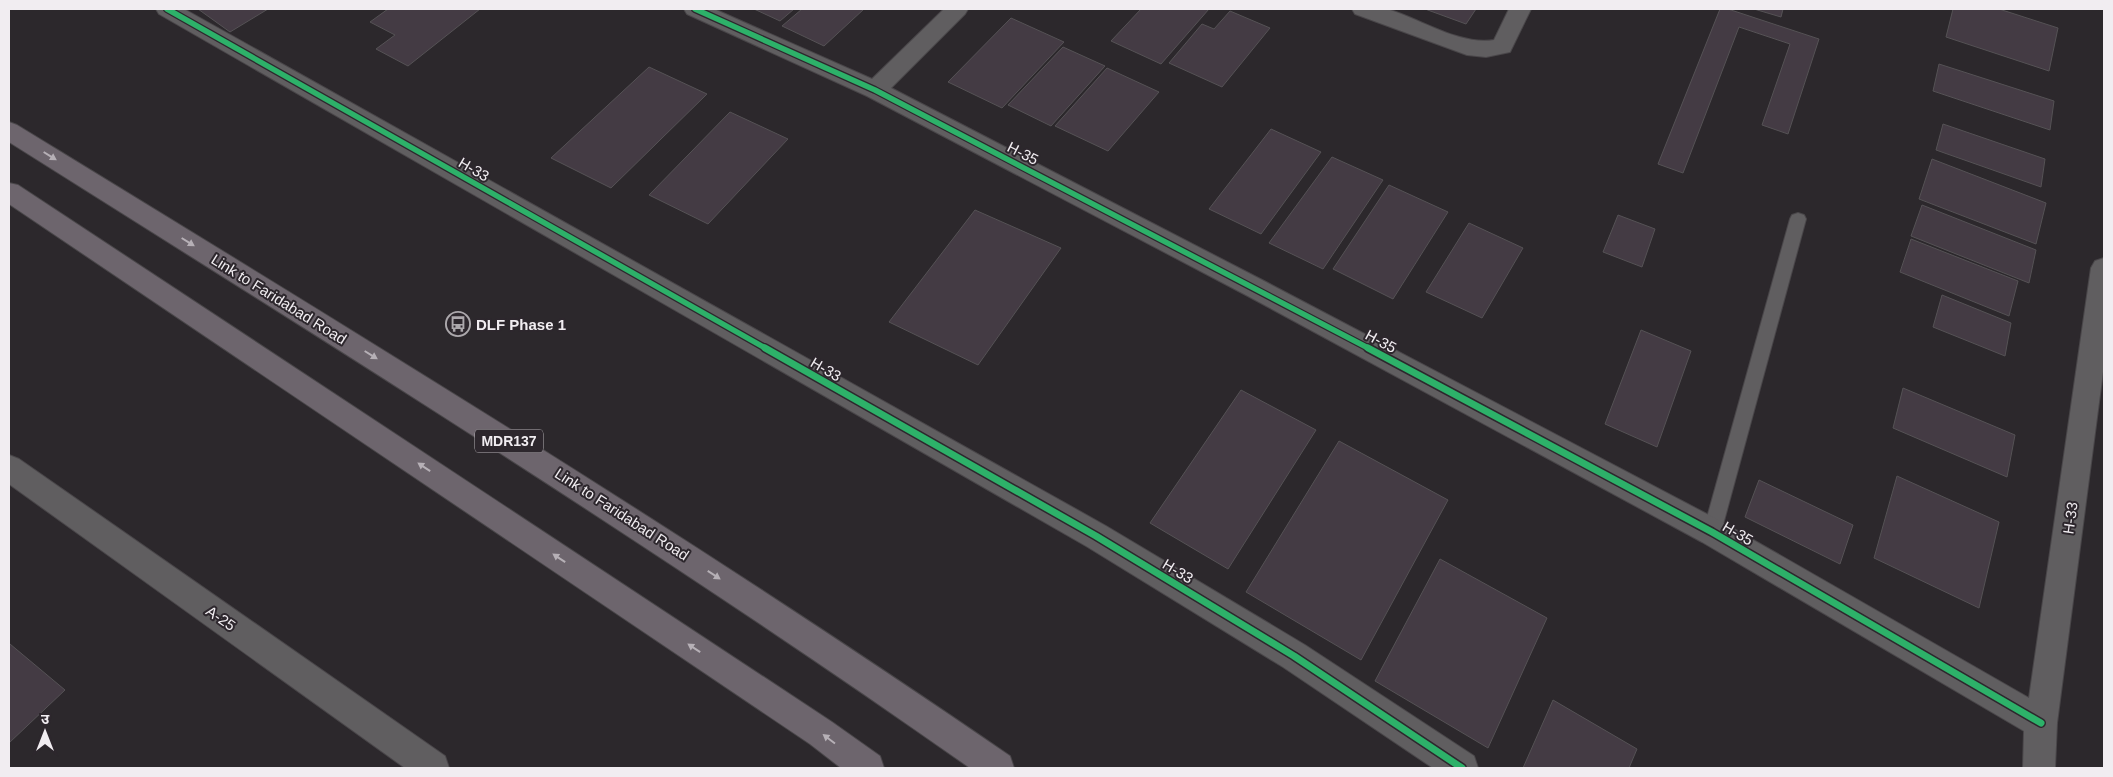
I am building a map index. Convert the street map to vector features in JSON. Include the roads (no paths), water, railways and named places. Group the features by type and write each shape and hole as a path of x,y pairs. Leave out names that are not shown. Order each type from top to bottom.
{"main road":[{"name":"Link to Faridabad Road","path":"9,131 547,464 873,679 998,768"},
{"path":"9,192 805,722 868,768"}],"street":[{"name":"H-33","path":"167,9 1096,536 1294,656 1462,768"},
{"name":"H-35","path":"695,9 875,90 1256,288 1712,532 2041,723"},
{"path":"875,90 958,9"},
{"path":"1363,9 1467,48 1486,50 1502,46 1520,9"},
{"name":"H-33","path":"2039,768 2041,723 2104,268"},
{"name":"A-25","path":"9,468 433,768"}],"lane":[{"path":"1712,532 1798,219"}],"place":[{"name":"DLF Phase 1","path":"458,324"}]}
